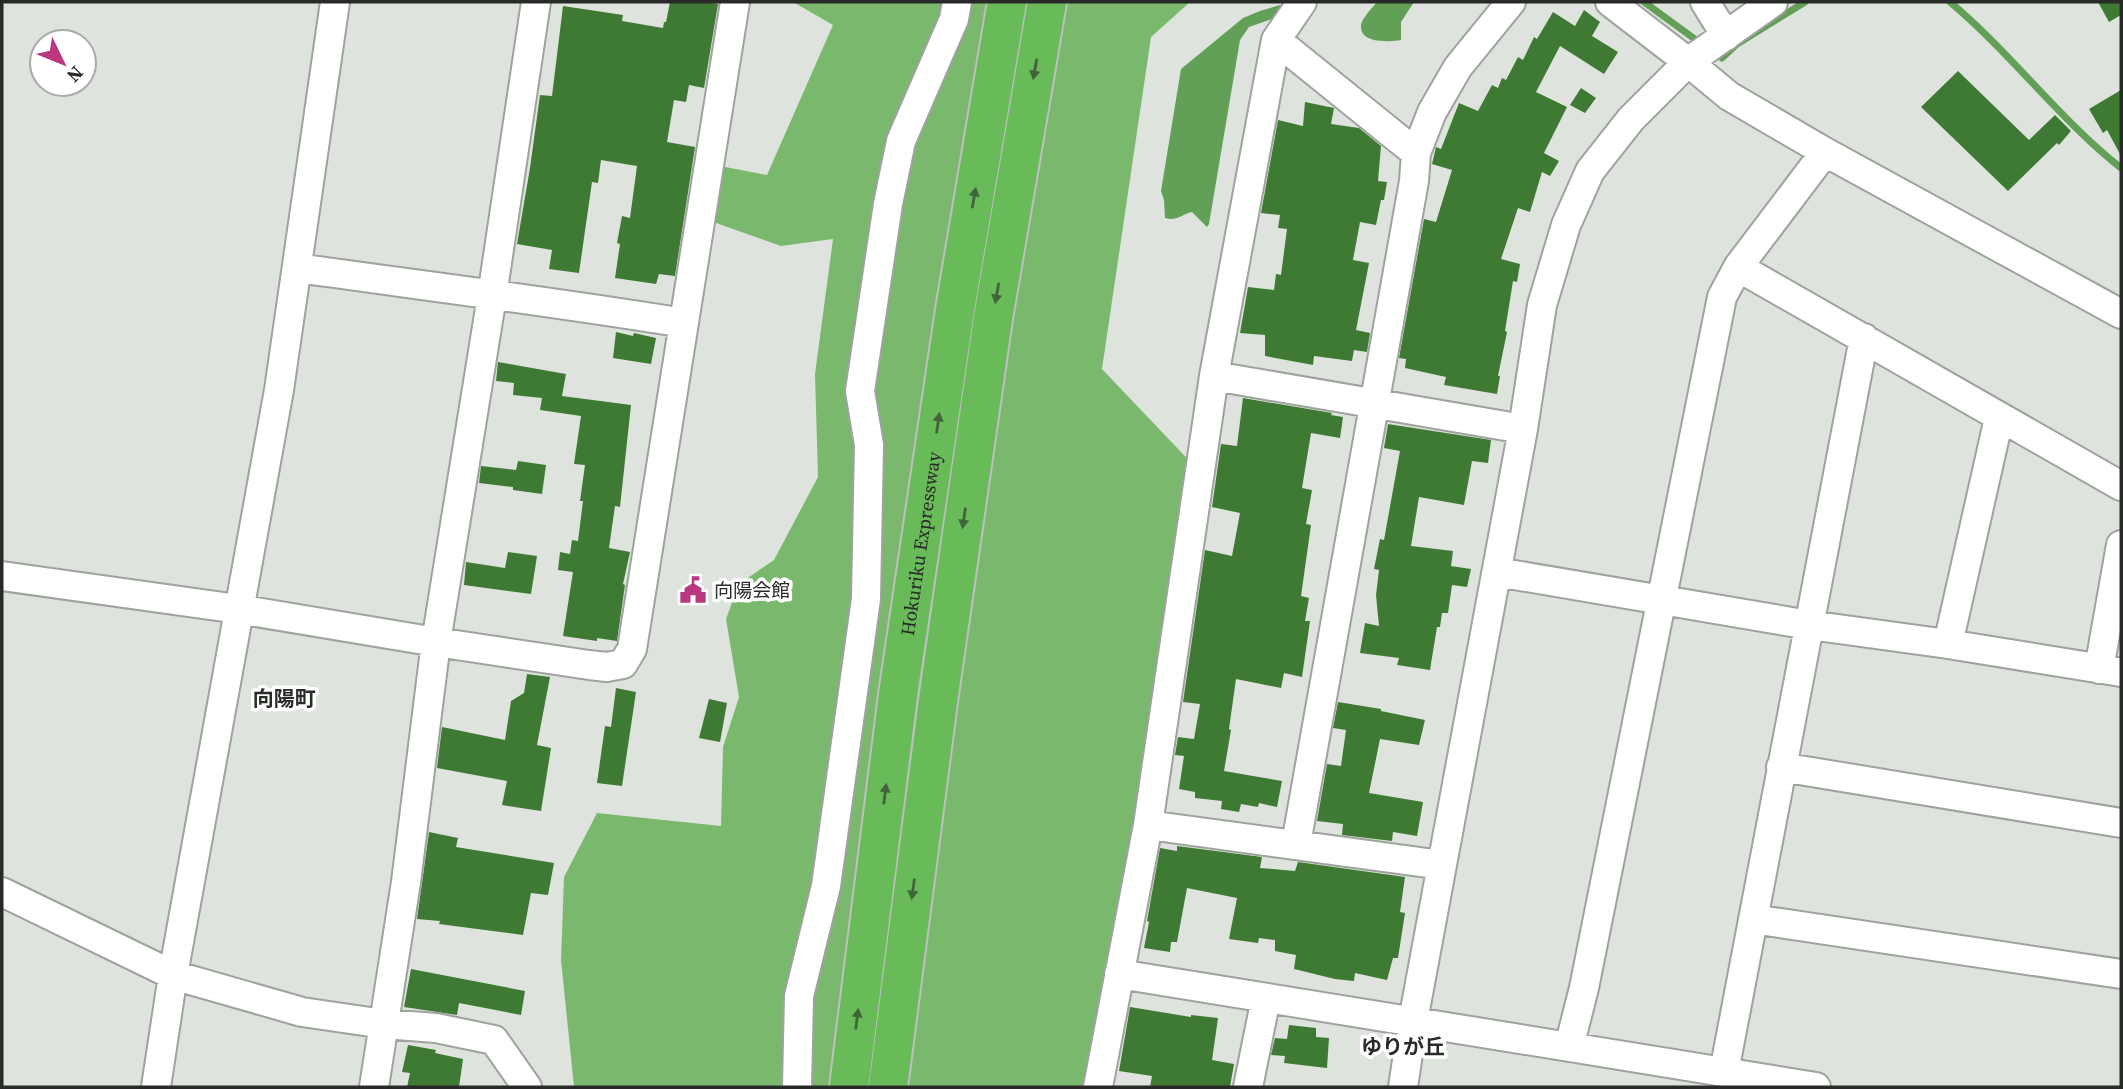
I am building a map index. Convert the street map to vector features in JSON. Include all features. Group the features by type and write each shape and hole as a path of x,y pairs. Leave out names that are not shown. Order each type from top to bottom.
{"highway":[{"name":"Hokuriku Expressway","path":"849,1087 902,667 955,310 1007,2"},
{"name":"Hokuriku Expressway","path":"888,1087 938,701 993,318 1047,2"}],"street":[{"path":"156,1087 173,975 279,390 335,2"},
{"path":"374,1087 406,881 436,642 536,2"},
{"path":"2,576 238,609 589,665 607,667 623,664 632,649 735,2"},
{"path":"797,1087 799,996 826,886 866,599 869,445 860,391 888,204 901,141 954,19 957,2"},
{"path":"1098,1087 1147,825 1214,376 1276,40 1302,2"},
{"path":"1296,844 1414,181 1416,153 1432,112 1458,67 1511,2"},
{"path":"1610,2 1691,60 1729,96 1825,152 2121,314"},
{"path":"1705,2 1723,38"},
{"path":"1404,1087 1413,1021 1523,429 1542,305 1566,225 1590,171 1631,119 1691,60 1773,2"},
{"path":"1276,40 1416,153"},
{"path":"1569,1047 1584,988 1722,297 1738,267 1825,152"},
{"path":"1738,267 2121,486"},
{"path":"297,268 574,305 684,323"},
{"path":"1724,1072 1864,338"},
{"path":"1214,376 1523,429"},
{"path":"1948,644 1999,418"},
{"path":"1497,572 1809,625 2110,670 2121,545"},
{"path":"1781,767 2121,823"},
{"path":"1147,825 1443,865"},
{"path":"2,892 173,975 302,1012 384,1024 436,1028 494,1040 527,1087"},
{"path":"1753,919 2121,974"},
{"path":"1119,974 1816,1087"},
{"path":"1248,1087 1266,998"}],"shaded area":[{"path":"793,2 1190,2 1151,37 1102,369 1200,472 1098,1087 574,1087 561,960 564,877 597,813 721,826 723,747 739,697 726,619 739,584 774,560 818,477 815,374 833,239 781,246 702,218 710,164 767,175 833,25"},
{"path":"1290,2 1321,2 1249,27 1240,40 1209,224 1207,227 1192,212 1176,218 1165,218 1161,191 1181,69 1243,18"},
{"path":"1377,2 1414,2 1401,22 1401,40 1370,39 1362,32 1363,20"}],"building":[{"path":"670,2 718,4 704,88 689,85 686,102 674,100 667,142 695,147 675,276 659,274 656,284 615,278 622,216 630,218 637,166 601,160 598,183 592,182 579,273 549,269 552,250 517,244 540,95 552,96 563,6 623,15 622,21 663,28"},
{"path":"2098,2 2121,2 2121,15 2109,22"},
{"path":"1584,10 1600,22 1592,36 1618,52 1604,74 1560,46 1536,92 1567,107 1544,153 1559,161 1550,176 1542,172 1530,212 1518,208 1501,259 1520,264 1517,282 1513,281 1497,394 1444,385 1446,377 1405,368 1406,359 1399,358 1424,219 1436,222 1452,170 1432,164 1436,147 1441,149 1459,103 1478,111 1492,85 1498,88 1502,78 1506,80 1518,57 1523,60 1534,37 1537,39 1553,12 1575,26"},
{"path":"1958,71 2029,140 2055,115 2071,131 2008,191 1921,107"},
{"path":"1581,88 1596,98 1585,113 1570,105"},
{"path":"2121,90 2121,156 2107,130 2103,133 2089,109"},
{"path":"1305,102 1334,108 1331,124 1359,128 1381,146 1378,181 1387,182 1384,200 1381,200 1376,225 1360,222 1353,260 1369,263 1356,330 1370,333 1367,352 1354,350 1352,361 1314,356 1313,365 1265,356 1265,335 1240,333 1248,287 1274,290 1276,274 1281,275 1287,229 1278,228 1280,215 1261,213 1278,120 1303,126"},
{"path":"616,332 656,338 651,364 613,358"},
{"path":"498,362 566,374 562,396 631,405 620,507 615,506 609,548 630,552 623,584 617,641 563,636 573,572 558,570 560,552 570,554 572,540 578,541 585,465 574,464 581,416 540,410 542,398 513,395 514,383 496,381"},
{"path":"1243,398 1343,417 1340,438 1311,433 1302,488 1312,490 1306,524 1311,525 1301,596 1309,598 1305,621 1310,621 1302,677 1284,673 1281,688 1236,679 1224,771 1282,781 1277,807 1259,803 1258,807 1241,804 1239,812 1221,809 1222,801 1195,798 1195,792 1179,789 1184,756 1175,755 1178,737 1194,739 1200,704 1183,702 1205,550 1232,556 1240,513 1212,507 1221,444 1237,446"},
{"path":"1388,424 1491,440 1488,463 1472,461 1464,505 1419,497 1411,546 1453,551 1451,566 1471,569 1467,587 1452,585 1448,613 1442,613 1440,627 1437,627 1430,670 1397,665 1399,658 1360,653 1365,623 1379,626 1376,595 1379,570 1374,569 1380,539 1384,540 1400,451 1384,448"},
{"path":"518,461 546,465 542,494 479,483 481,466 516,470"},
{"path":"508,552 537,556 531,594 464,585 466,562 505,568"},
{"path":"527,674 550,677 537,745 551,748 541,811 502,805 507,781 437,768 442,727 505,740 511,701 524,693"},
{"path":"616,688 636,692 622,786 597,783 605,726 611,727"},
{"path":"709,699 727,703 720,742 699,738"},
{"path":"1338,702 1425,720 1419,745 1380,739 1369,793 1423,802 1417,836 1393,832 1392,841 1342,835 1343,824 1317,821 1327,764 1341,766 1346,730 1333,728"},
{"path":"429,832 458,838 456,847 554,863 548,895 531,893 523,935 417,919"},
{"path":"1177,846 1262,857 1260,868 1295,871 1298,862 1405,877 1400,912 1405,913 1398,958 1393,958 1387,980 1355,973 1354,981 1335,979 1294,969 1296,955 1275,951 1275,940 1259,938 1258,943 1229,939 1237,898 1187,888 1177,942 1171,942 1170,952 1144,948 1160,848 1177,851"},
{"path":"411,969 525,991 521,1015 459,1003 457,1015 404,1007"},
{"path":"1130,1007 1191,1017 1218,1018 1212,1060 1234,1064 1230,1087 1150,1087 1152,1076 1119,1071"},
{"path":"1289,1025 1316,1028 1316,1037 1329,1038 1327,1068 1284,1063 1285,1056 1271,1055 1275,1038 1287,1039"},
{"path":"408,1045 463,1059 459,1087 407,1087 410,1073 402,1072"}],"waterway":[{"path":"1644,2 1703,45"},
{"path":"1713,51 1722,58 1737,44 1805,2"},
{"path":"1950,2 1994,43 2077,129 2121,168"}],"place":[{"name":"向陽会館","path":"693,590"}],"district":[{"name":"向陽町","path":"284,699"},
{"name":"ゆりが丘","path":"1403,1047"}]}
